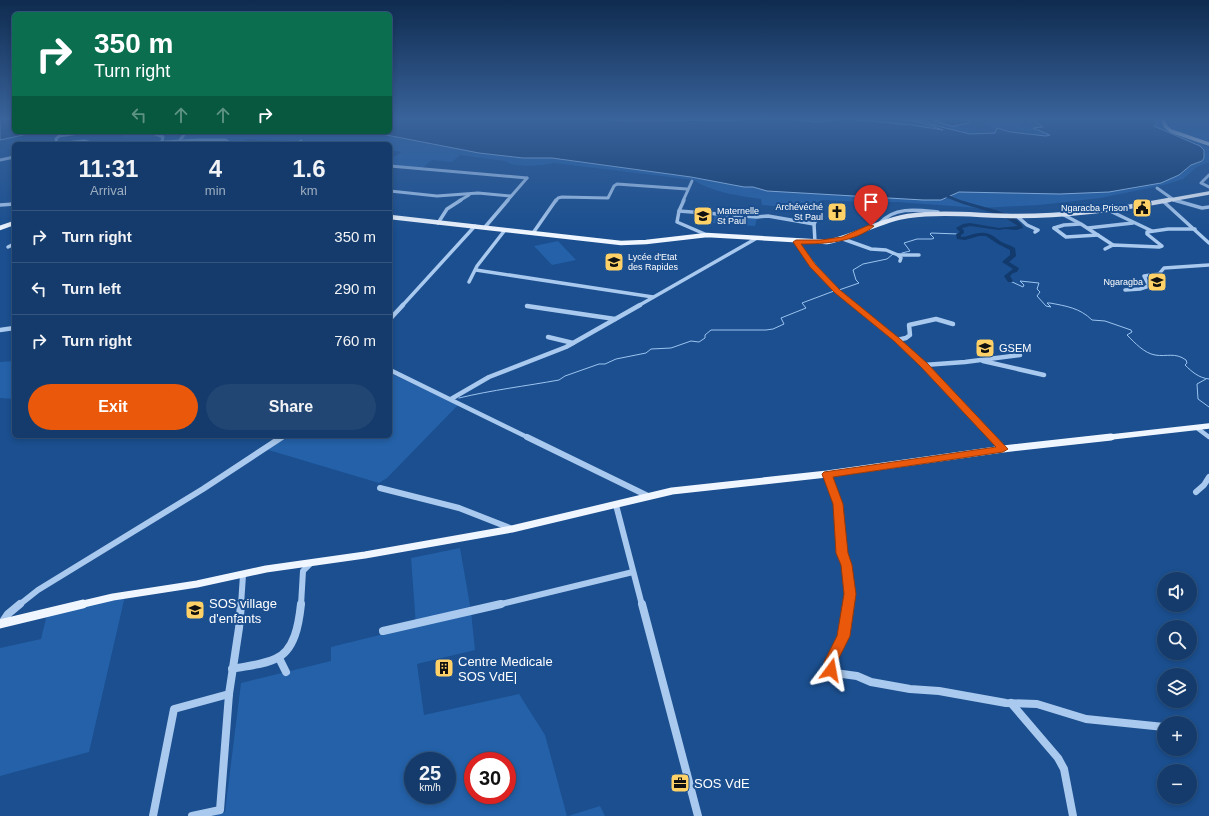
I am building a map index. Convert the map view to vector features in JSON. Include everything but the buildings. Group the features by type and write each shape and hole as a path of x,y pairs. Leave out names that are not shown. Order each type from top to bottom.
{"main road":[{"path":"392,217 630,243 707,235 796,242 815,242 843,239 880,223 907,216 945,213 1016,216 1062,214 1164,202 1209,193"},
{"path":"0,228 12,224"},
{"path":"1,623 113,598 163,590 243,574 312,562 365,555 512,529 616,505 648,496 689,488 828,474 1003,449 1209,426"}],"street":[{"path":"0,160 12,157"},
{"path":"392,166 527,178 485,227"},
{"path":"1209,175 1201,183 1209,187"},
{"path":"692,181 679,211 677,222 707,235"},
{"path":"533,233 558,198 562,196 608,198 616,184 687,190"},
{"path":"1157,188 1174,200 1197,207 1209,207"},
{"path":"392,191 437,196 469,195 478,193 511,196"},
{"path":"438,223 441,214 469,195"},
{"path":"1164,202 1209,243"},
{"path":"0,205 12,204"},
{"path":"1106,209 1152,231"},
{"path":"679,211 757,217 768,216 814,224"},
{"path":"1062,214 1088,228 1113,245"},
{"path":"815,242 814,224 818,216"},
{"path":"1016,216 1027,225 1038,230 1035,232"},
{"path":"1088,228 1133,223"},
{"path":"1081,224 1064,225 1054,228 1066,238 1098,235"},
{"path":"392,317 475,226"},
{"path":"1105,249 1113,245 1161,247 1162,246 1147,234 1147,232 1168,229 1195,229"},
{"path":"469,282 477,266 505,230"},
{"path":"451,399 489,377 573,343 757,238"},
{"path":"843,239 871,249 886,250 896,254 901,258 900,261"},
{"path":"796,242 813,265 837,291 897,340 924,365 1003,449"},
{"path":"8,247 12,245"},
{"path":"896,254 919,255"},
{"path":"1125,290 1138,290 1146,288 1149,286 1144,276 1159,274 1164,268 1209,265"},
{"path":"476,270 653,297"},
{"path":"527,306 615,319"},
{"path":"897,340 908,337 910,333 910,325 915,323 936,319 953,324"},
{"path":"0,330 12,328"},
{"path":"548,337 573,343"},
{"path":"924,365 1020,355"},
{"path":"993,358 998,364"},
{"path":"978,360 1044,375"},
{"path":"392,371 648,496"},
{"path":"1197,428 1209,437"},
{"path":"1,623 8,614 38,590 203,489 280,438"},
{"path":"828,474 838,504 842,553 846,565 850,594 844,636 830,662 831,670 835,673 857,676 871,682 889,686 939,691 1011,703 1037,704 1086,719 1157,726"},
{"path":"1196,492 1202,488 1209,477"},
{"path":"380,488 459,508 512,529"},
{"path":"616,505 698,816"},
{"path":"232,669 278,658 296,634 301,607 303,571 312,562"},
{"path":"383,631 448,617 633,572"},
{"path":"192,816 220,810 228,694 239,628 243,574"},
{"path":"0,613 8,614"},
{"path":"278,658 286,672"},
{"path":"153,816 174,710 228,694"},
{"path":"1011,703 1058,758 1064,769 1073,816"}],"shaded area":[{"path":"395,156 459,156 452,162 432,160 421,169 392,167 392,158"},
{"path":"468,156 552,158 691,177 744,187 753,187 767,191 937,200 947,199 959,192 1087,193 1132,189 1161,183 1179,175 1191,165 1198,162 1203,156 1209,156 1209,162 1197,167 1183,179 1164,185 1100,198 1039,205 980,208 897,202 823,200 809,205 808,209 762,205 761,199 736,195 709,188 694,180 554,163 535,166 522,166 504,161"},
{"path":"506,156 1204,156 1202,161 1191,165 1179,175 1161,183 1109,192 1060,194 959,192 941,200 767,191 753,187 744,187 691,177 552,158 523,158"},
{"path":"715,214 757,218 755,226 713,223"},
{"path":"558,241 576,260 552,265 534,246"},
{"path":"12,361 12,399 0,398 0,362"},
{"path":"392,374 458,405 387,478 379,483 265,449 283,438 392,438"},
{"path":"460,548 471,611 475,650 417,664 424,715 519,694 545,735 567,816 210,816 225,812 241,683 331,661 331,647 416,626 411,558"},
{"path":"125,596 89,752 0,776 0,648 41,639 48,610"},
{"path":"600,806 605,816 568,816"}],"waterway":[{"path":"942,194 965,203 1003,214 1020,225 1021,227 1018,228 993,229 970,224 958,228 962,231 962,233 958,234 959,238 962,239 979,234 986,234 1013,249 1013,256 1005,262 1016,268 1015,271 1011,272 1007,276 1010,281"},
{"path":"902,253 910,251 904,243 917,239 932,239 934,238 930,234 931,233 958,234"},
{"path":"839,290 859,283 856,280 853,270 863,264 887,259 893,254"},
{"path":"1010,281 1023,287 1024,285 1020,281 1039,283 1037,289 1040,292 1037,296 1046,306 1051,307 1047,303 1050,303 1078,310 1092,320 1105,321 1131,330 1132,332 1127,335 1143,350 1155,355 1178,356 1186,360 1187,363 1185,365 1193,372 1199,376 1209,379"},
{"path":"459,398 496,390 559,380 565,376 599,364 605,364 616,359 646,353 651,349 671,348 691,341 699,342 705,338 705,335 711,330 773,329 784,324 781,318 806,308 802,303 834,291"},
{"path":"1206,379 1197,384 1198,399 1209,407"}],"place":[{"name":"Ngaracba Prison","path":"1142,208"},
{"name":"Archévéché St Paul","path":"837,212"},
{"name":"Maternelle St Paul","path":"703,216"},
{"name":"Lycée d'Etat des Rapides","path":"614,262"},
{"name":"Ngaragba","path":"1157,282"},
{"name":"GSEM","path":"985,348"},
{"name":"SOS village d'enfants","path":"195,610"},
{"name":"Centre Medicale SOS VdE|","path":"444,668"},
{"name":"SOS VdE","path":"680,783"}],"route":[{"path":"831,670 830,662 844,636 850,594 840,537 840,512 828,474 916,460 1003,449 924,365 897,340 837,291 813,265 796,242 821,242 843,239 871,226"}]}
